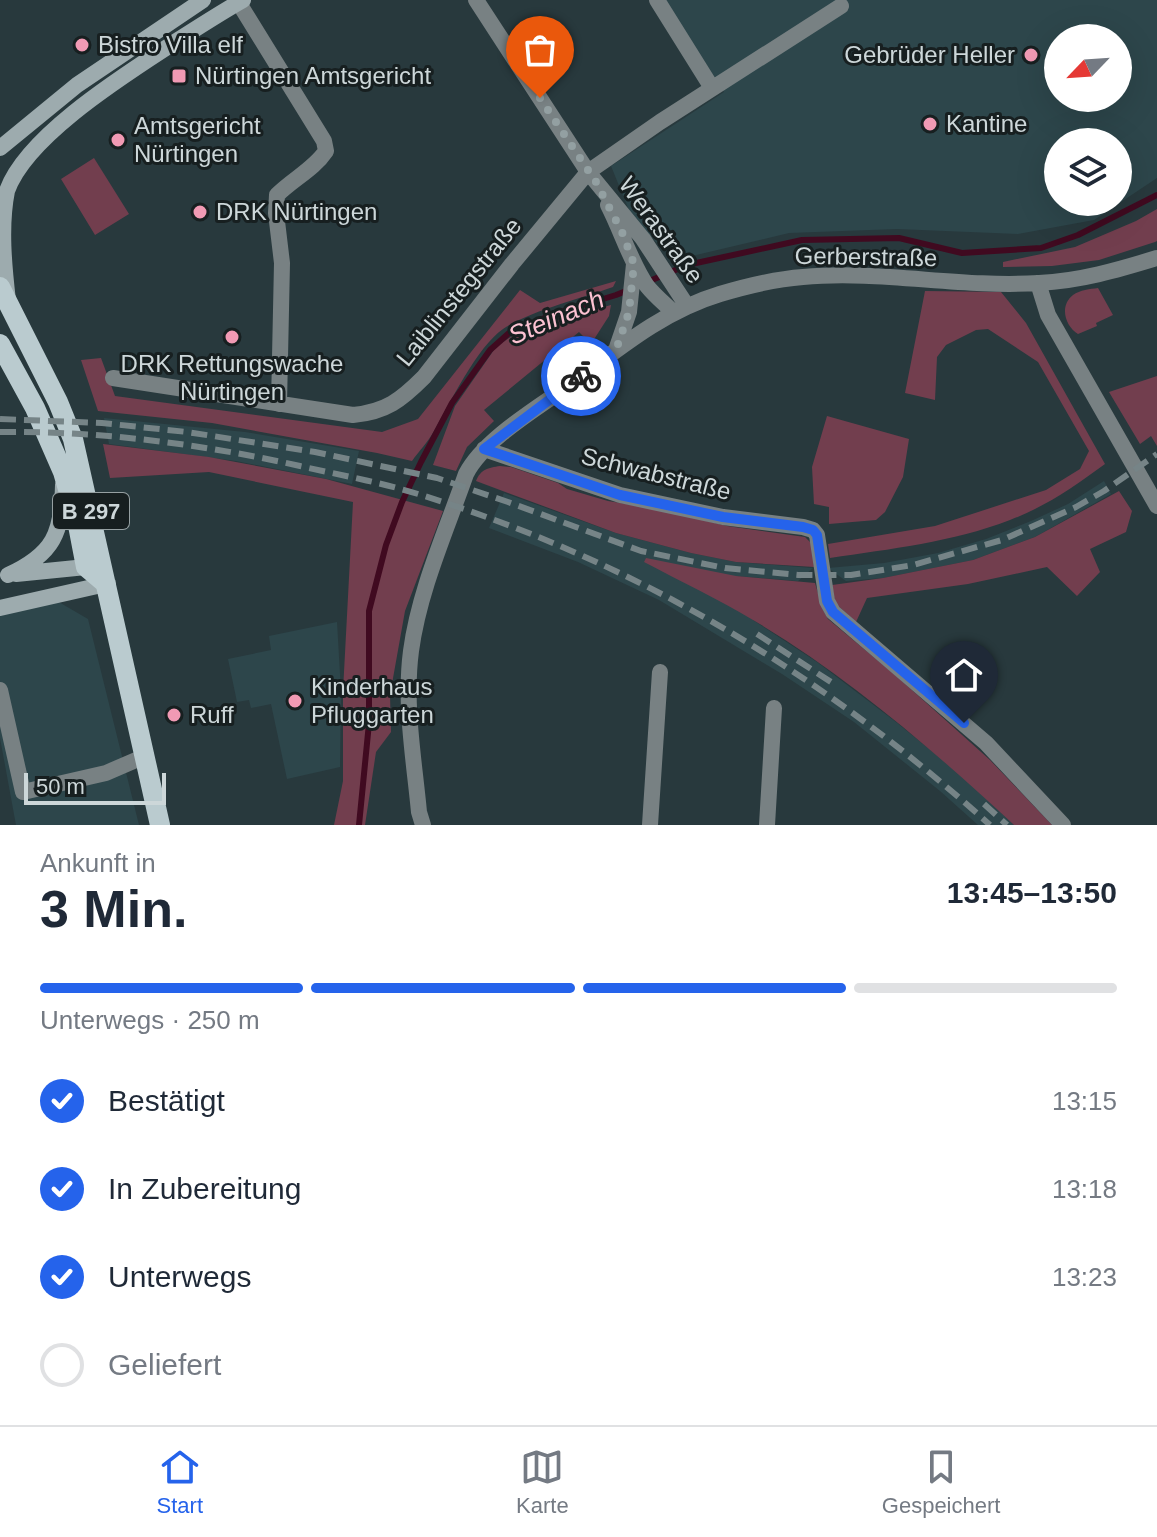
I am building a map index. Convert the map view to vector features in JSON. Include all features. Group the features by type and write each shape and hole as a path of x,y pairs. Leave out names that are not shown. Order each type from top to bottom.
{"main road":[{"path":"0,148 7,138 77,85 203,0"},
{"path":"0,184 16,172 51,133 91,100 239,1"},
{"path":"4,295 1,216 8,188 16,172"},
{"name":"B 297","path":"4,295 58,402 73,439 160,825"},
{"name":"B 297","path":"0,344 44,427 63,472 86,567"},
{"path":"4,575 40,556 54,537 62,514 63,472"},
{"path":"4,575 86,567 106,584"},
{"path":"0,608 106,584"}],"street":[{"name":"Werastraße","path":"476,0 592,177 646,285 656,296 681,309"},
{"path":"657,0 712,88"},
{"path":"239,1 324,141 326,151 318,162 277,195 282,263 279,404"},
{"name":"Laiblinstegstraße","path":"113,378 353,415 371,414 391,406 424,377 512,264 592,177 660,122 841,6"},
{"name":"Werastraße","path":"592,177 654,255 674,288 681,309"},
{"name":"Gerberstraße","path":"423,825 409,718 411,650 420,606 466,474 484,449 647,327 719,294 804,277 867,276 990,284 1038,283 1102,274 1157,258"},
{"name":"Werastraße","path":"616,350 629,312 634,264"},
{"path":"1038,283 1048,315 1157,506"},
{"name":"Schwabstraße","path":"484,449 620,495 723,517 813,530 817,535 827,601 833,612 986,743 1063,825"},
{"path":"650,825 660,672"},
{"path":"0,690 23,792 106,773 143,757"},
{"path":"767,825 774,708"}],"shaded area":[{"path":"665,0 1157,0 1157,178 1132,195 1132,128 1044,128 1044,216 1100,216 1094,220 1018,234 897,229 789,233 675,260 633,220 611,166 724,92"},
{"path":"94,158 129,214 95,235 61,179"},
{"path":"1157,209 1155,242 1099,260 1052,266 1003,267 1003,262 1075,247"},
{"path":"616,281 613,287 528,316 493,337 474,362 432,435 412,461 212,423 98,411 81,360 101,358 115,396 382,432 418,419 520,290 540,303"},
{"path":"1098,288 1113,315 1078,334 1067,321 1066,305 1076,293"},
{"path":"925,291 1001,292 1026,323 1105,464 1048,502 988,528 921,544 830,558 828,544 935,526 1046,490 1080,469 1089,451 1038,362 988,329 976,330 946,345 937,357 935,400 905,393"},
{"path":"611,305 609,316 591,344 579,332 484,410 494,421 467,447 456,471 433,465 455,406 496,347 539,325"},
{"path":"1157,376 1157,446 1151,436 1140,444 1109,392"},
{"path":"827,416 909,439 903,477 885,512 876,520 829,524 829,507 814,504 812,467"},
{"path":"104,418 245,432 359,451 352,484 236,461 109,444"},
{"path":"103,444 209,457 326,479 443,511 405,611 390,695 391,732 376,752 365,825 334,825 343,781 343,691 353,502 209,472 110,478"},
{"path":"511,467 608,501 658,509 727,526 805,537 812,544 814,567 736,562 691,553 616,533 476,481 485,470"},
{"path":"1104,481 1111,494 1035,537 973,560 883,578 846,581 828,568 884,563 938,553 986,539 1068,504"},
{"path":"1119,491 1132,511 1126,532 1090,549 1100,572 1077,596 1047,567 968,584 867,598 856,622 835,603 832,585 973,560 1035,537"},
{"path":"504,493 616,533 691,553 736,562 813,568 798,581 736,576 753,620 817,662 896,722 960,774 1014,825 978,825 854,722 782,674 659,600 578,562 489,528"},
{"path":"646,558 736,576 815,583 828,619 990,760 1052,825 1014,825 921,742 822,665 740,612 644,562"},
{"path":"57,601 88,619 139,825 16,825 0,738 0,613"},
{"name":"Kinderhaus Pfluggarten","path":"337,622 341,692 340,767 287,779 271,704 251,708 249,700 237,702 228,659 271,650 269,636"}],"waterway":[{"name":"Steinach","path":"645,283 687,265 802,240 899,238 962,253 1041,248 1078,235 1157,195"},
{"name":"Steinach","path":"359,825 369,723 369,611 386,545 421,462 452,403 490,350 509,333 554,314 631,289"}],"railway":[{"path":"0,419 102,423 187,432 315,452 437,478 641,551 725,568 798,575 851,575 913,565 1002,540 1076,507 1157,454"},
{"path":"0,432 151,440 226,451 389,486 498,521 650,588 792,671 926,770 990,825"},
{"path":"757,634 831,682"},
{"path":"984,804 1007,825"}],"way so far":[{"path":"540,98 596,182 622,232 634,264 629,312 616,350 581,376"}],"place":[{"name":"Bistro Villa elf","path":"82,45"},
{"name":"Gebrüder Heller","path":"1031,55"},
{"name":"Nürtingen Amtsgericht","path":"179,76"},
{"name":"Kantine","path":"930,124"},
{"name":"Amtsgericht Nürtingen","path":"118,140"},
{"name":"DRK Nürtingen","path":"200,212"},
{"name":"DRK Rettungswache Nürtingen","path":"232,337"},
{"name":"Kinderhaus Pfluggarten","path":"295,701"},
{"name":"Ruff","path":"174,715"}],"route":[{"path":"581,376 484,449 620,495 723,517 813,530 820,545 827,601 833,612 964,723"}]}
